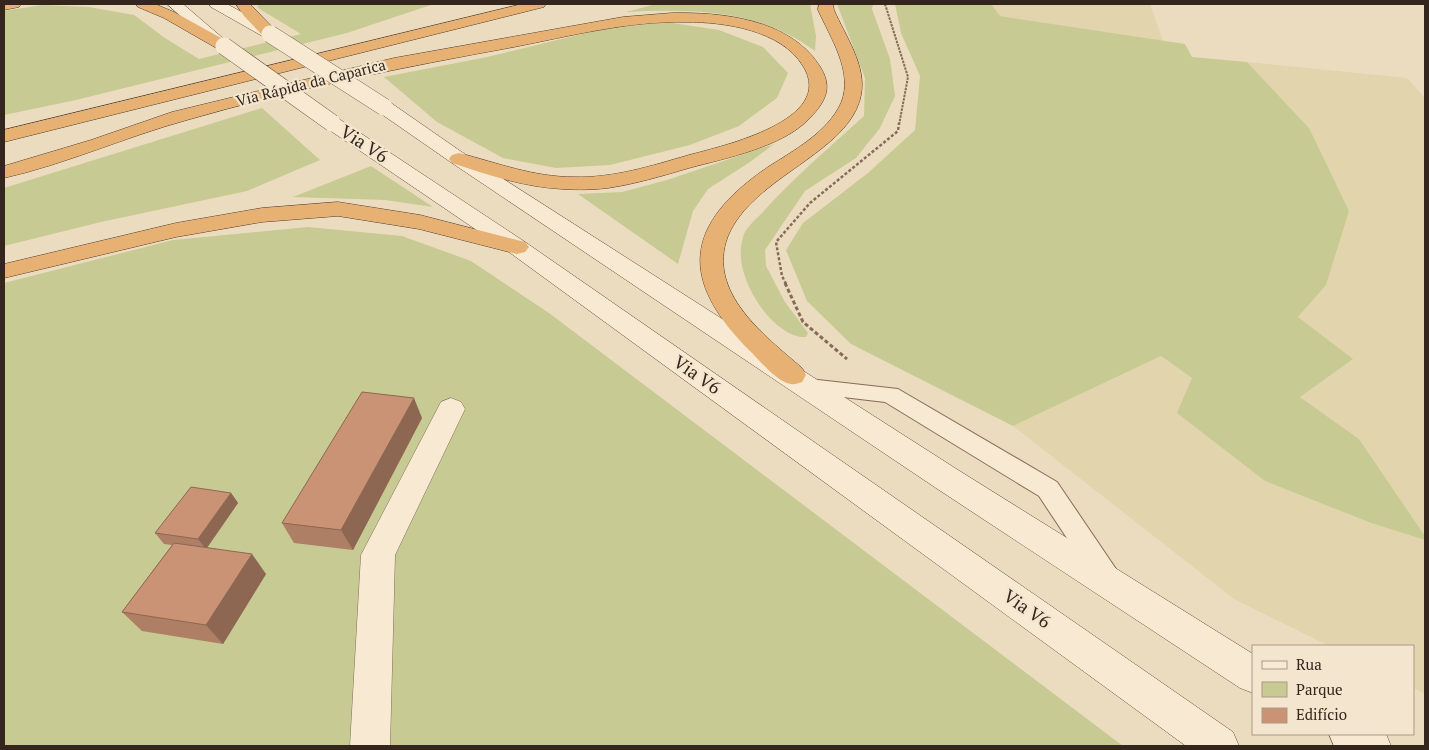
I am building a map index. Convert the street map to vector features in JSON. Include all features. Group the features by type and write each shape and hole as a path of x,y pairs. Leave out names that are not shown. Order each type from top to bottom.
{"highway":[{"path":"4,6 14,4"},
{"path":"143,4 169,15 224,46"},
{"path":"243,4 249,13 270,34"},
{"path":"352,49 489,4"},
{"name":"Via Rápida da Caparica","path":"4,136 538,4"},
{"path":"800,381 740,328 718,297 710,264 719,228 728,214 746,195 818,142 837,124 850,105 853,89 851,69 826,10 826,4"},
{"name":"Via Rápida da Caparica","path":"4,172 98,144 179,116 584,14"},
{"path":"378,67 625,21 688,17 742,24 785,40 802,50 812,64 819,82 815,99 801,117 772,135 729,150 648,173 607,182 547,182 510,175 459,159"},
{"path":"4,124 215,83"},
{"path":"4,271 176,230 262,215 338,209 420,222 517,247"}],"main road":[{"name":"Via V6","path":"174,4 224,46 332,123 517,247 1219,746"},
{"path":"216,4 270,34 384,107 459,159 947,479 1252,674"},
{"path":"370,746 378,555 450,409"},
{"path":"1351,735 1370,746"}],"lane":[{"path":"800,381 890,395 1048,489 1112,586"}],"path":[{"path":"885,4 908,77 898,131 810,203 776,242 782,276 803,322 890,395"}],"shaded area":[{"path":"991,4 1150,4 1163,41 1000,16"},
{"path":"1247,62 1407,78 1425,98 1425,536 1359,439 1300,397 1298,317 1326,284 1309,128"},
{"path":"1161,356 1192,378 1265,481 1371,523 1425,540 1425,694 1414,688 1414,645 1327,645 1234,599 1013,426"}],"green space":[{"path":"258,4 434,4 347,33 76,100 4,115 4,11 42,5 89,7 134,15 165,38 199,59 301,34 258,8"},
{"path":"656,4 810,4 816,36 815,51 793,37 748,19 701,12 626,12"},
{"path":"837,4 873,4 872,9 890,59 895,96 880,128 856,158 805,191 765,250 766,266 785,302 808,333 806,337 799,337 786,331 774,322 755,298 743,272 741,262 742,243 747,229 773,201 864,116 865,78"},
{"path":"895,4 991,4 1000,16 1185,44 1192,57 1247,62 1309,128 1349,211 1326,285 1298,317 1353,359 1300,397 1359,439 1425,536 1425,540 1371,523 1265,481 1177,413 1192,378 1161,356 1013,426 851,344 807,301 786,250 803,223 868,173 915,130 920,76 901,33"},
{"path":"666,22 719,30 763,47 788,73 777,98 739,126 690,145 610,165 556,168 503,158 437,122 384,77 487,57 598,30"},
{"path":"262,108 320,160 247,191 101,222 4,246 4,188"},
{"path":"774,144 708,189 693,211 678,264 578,194 622,192 667,180"},
{"path":"371,166 433,207 385,200 293,197"},
{"path":"308,227 402,236 471,261 549,313 1123,746 4,746 4,283 173,240"}],"building":[{"path":"362,392 414,398 341,530 282,523"},
{"path":"191,487 231,493 198,539 155,533"},
{"path":"174,543 252,554 206,625 122,612"}]}
